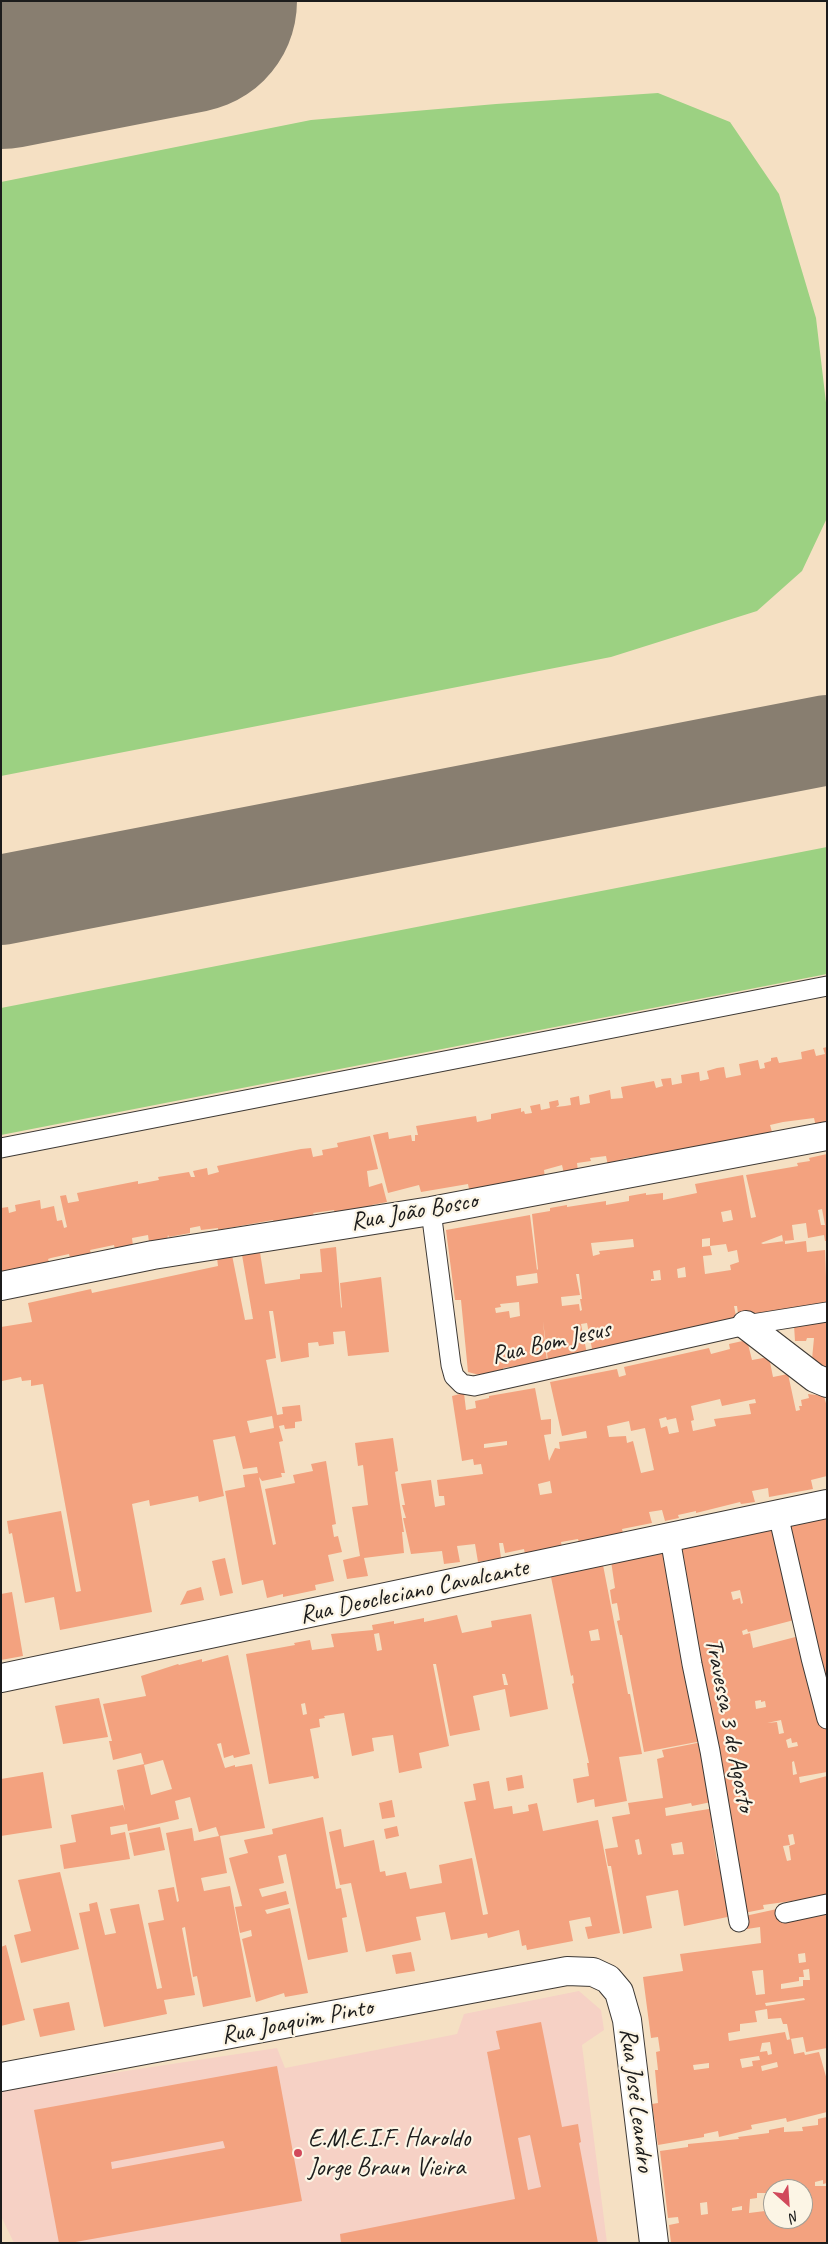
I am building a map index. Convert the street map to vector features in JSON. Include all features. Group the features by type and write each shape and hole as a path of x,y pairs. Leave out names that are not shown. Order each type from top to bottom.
{"street":[{"name":"Rua João Bosco","path":"1,1286 153,1255 432,1210 827,1136"},
{"path":"746,1325 815,1378 827,1383"},
{"name":"Rua Deocleciano Cavalcante","path":"1,1678 827,1504"},
{"name":"Rua Joaquim Pinto","path":"1,2077 567,1972 593,1972"},
{"name":"Rua José Leandro","path":"593,1972 608,1979 619,1992 627,2020 654,2243"}],"lane":[{"path":"1,1148 827,986"},
{"name":"Rua Bom Jesus","path":"432,1210 451,1365 454,1376 462,1384 474,1386 746,1325 827,1312"},
{"path":"778,1514 810,1658 827,1719"},
{"name":"Travessa 3 de Agosto","path":"670,1538 692,1664 710,1751 739,1922"},
{"path":"785,1913 827,1904"}],"shaded area":[{"name":"E.M.E.I.F. Haroldo Jorge Braun Vieira","path":"579,1991 601,2010 604,2030 582,2045 607,2243 14,2243 1,2216 1,2090 277,2048 285,2068 457,2034 464,2014"}],"green space":[{"path":"658,93 730,122 779,194 816,318 827,411 827,518 802,571 757,611 611,657 1,776 1,182 311,120 496,104"},
{"path":"827,847 827,974 1,1135 1,1008"}],"building":[{"path":"827,1047 827,1125 816,1127 814,1118 783,1122 770,1125 774,1139 623,1159 624,1162 608,1166 606,1156 590,1158 591,1161 577,1163 578,1171 564,1174 562,1165 544,1170 545,1178 470,1194 468,1184 421,1192 419,1185 388,1193 373,1135 388,1132 389,1139 411,1135 412,1141 415,1141 415,1135 418,1135 416,1126 476,1116 477,1122 491,1119 491,1114 521,1108 521,1112 524,1111 525,1114 532,1113 530,1106 540,1104 541,1110 550,1108 549,1102 558,1100 559,1105 556,1107 571,1105 570,1098 579,1096 580,1105 590,1103 589,1095 610,1090 611,1099 623,1098 621,1087 654,1081 656,1088 663,1086 661,1079 671,1078 672,1085 682,1083 681,1075 699,1072 700,1081 709,1079 707,1071 724,1067 726,1078 741,1075 739,1064 758,1060 760,1069 765,1068 764,1063 771,1061 771,1058 777,1057 779,1063 802,1059 801,1052 814,1049 816,1056 825,1054 823,1048"},
{"path":"370,1136 378,1169 367,1171 369,1187 382,1183 387,1202 372,1205 374,1212 335,1214 334,1210 313,1213 314,1215 295,1219 274,1222 273,1220 218,1230 218,1228 201,1230 200,1226 190,1228 190,1233 169,1237 168,1235 167,1240 149,1242 148,1235 132,1238 133,1246 115,1249 114,1245 90,1250 91,1254 70,1258 69,1254 51,1258 48,1259 50,1264 21,1268 4,1277 1,1268 1,1208 8,1207 9,1213 16,1211 15,1205 40,1200 41,1209 54,1206 57,1221 62,1220 64,1228 67,1227 60,1196 66,1195 68,1203 79,1201 77,1193 138,1181 138,1184 159,1180 158,1177 189,1172 191,1177 195,1177 193,1171 207,1168 208,1175 219,1172 217,1166 301,1149 311,1148 313,1157 323,1155 322,1150 338,1147 337,1143"},
{"path":"827,1154 827,1241 825,1241 824,1235 808,1238 806,1223 792,1225 794,1240 783,1241 782,1235 761,1243 785,1241 785,1244 806,1241 807,1252 825,1250 827,1305 739,1322 737,1306 734,1306 737,1321 692,1327 692,1332 593,1354 587,1323 581,1324 587,1354 548,1361 543,1321 547,1362 503,1368 504,1374 487,1377 468,1372 461,1300 455,1300 446,1230 530,1215 537,1270 532,1214 550,1211 550,1208 567,1205 567,1207 606,1201 606,1205 629,1201 629,1196 646,1193 646,1195 663,1193 663,1200 697,1193 695,1184 743,1175 751,1218 756,1217 746,1175 798,1166 797,1163 810,1161 809,1158","holes":["822,1209 825,1225 821,1225 818,1210","731,1210 733,1220 723,1222 721,1212","710,1238 710,1246 702,1247 702,1239","633,1239 634,1247 599,1251 600,1254 593,1256 591,1243","726,1244 728,1252 737,1250 739,1262 730,1265 731,1270 705,1274 703,1256 712,1255 710,1246","685,1267 686,1277 678,1278 677,1269","660,1270 661,1280 651,1281 651,1279 654,1279 653,1271","537,1273 538,1283 517,1286 516,1276","576,1274 579,1274 582,1310 580,1311 579,1304 562,1306 561,1297 580,1295","519,1302 520,1316 510,1318 509,1311 496,1313 495,1308 501,1307 500,1304"]},
{"path":"259,1246 265,1284 300,1279 300,1274 322,1272 320,1249 336,1247 341,1308 340,1283 381,1277 389,1352 348,1356 345,1331 333,1332 334,1344 319,1346 318,1342 308,1343 309,1357 281,1362 273,1311 269,1311 276,1358 266,1360 277,1415 283,1414 282,1407 300,1405 302,1421 295,1422 295,1428 285,1429 284,1425 279,1426 283,1441 279,1442 285,1473 281,1473 282,1477 262,1481 259,1477 273,1545 276,1544 265,1489 295,1483 293,1475 313,1471 311,1464 326,1461 336,1524 332,1525 334,1537 338,1536 342,1552 328,1555 334,1581 315,1585 316,1590 283,1597 283,1594 267,1598 263,1580 242,1585 225,1491 245,1487 243,1475 258,1473 257,1467 243,1469 235,1436 213,1440 224,1496 199,1502 198,1496 150,1506 149,1500 132,1504 152,1612 60,1630 54,1597 25,1603 12,1533 9,1534 7,1521 61,1511 76,1592 81,1591 43,1384 31,1386 31,1380 22,1381 21,1377 2,1381 1,1327 32,1322 28,1303 91,1289 92,1293 218,1266 217,1258 232,1255 245,1320 253,1319 241,1249","holes":["272,1416 274,1428 250,1433 247,1421"]},
{"path":"820,1321 827,1321 827,1379 811,1370 814,1338 807,1338 806,1341 795,1341 794,1325 820,1323"},
{"path":"747,1340 752,1360 769,1357 773,1377 788,1374 796,1411 800,1410 799,1406 802,1406 801,1400 809,1398 808,1394 824,1396 827,1407 827,1476 811,1480 813,1489 769,1497 768,1488 752,1491 755,1502 741,1504 740,1502 696,1513 696,1511 678,1515 679,1518 665,1521 662,1510 649,1512 652,1523 622,1529 623,1533 579,1543 578,1539 561,1542 562,1547 525,1554 524,1549 505,1553 503,1543 499,1543 501,1558 478,1562 475,1544 457,1546 460,1562 444,1564 442,1551 411,1554 403,1518 406,1518 402,1505 405,1505 401,1484 431,1480 435,1507 445,1505 444,1496 439,1496 437,1480 483,1474 481,1464 474,1465 473,1459 462,1461 452,1396 464,1393 466,1410 476,1408 475,1401 489,1398 489,1396 535,1388 541,1420 551,1419 551,1434 544,1435 549,1461 555,1448 560,1449 559,1442 587,1438 586,1431 562,1436 550,1382 617,1369 619,1377 626,1375 624,1367 709,1348 711,1354 730,1349 729,1344","holes":["720,1399 722,1406 755,1399 756,1403 749,1404 751,1414 714,1419 716,1426 693,1431 691,1421 694,1420 691,1406","666,1417 667,1420 676,1418 679,1432 669,1434 667,1426 661,1428 659,1419","629,1421 631,1431 645,1428 654,1470 641,1473 633,1441 627,1443 626,1436 609,1437 607,1426","507,1441 507,1445 484,1448 484,1444","550,1481 552,1493 540,1495 538,1484"]},
{"path":"393,1438 398,1471 395,1472 404,1532 402,1532 404,1553 364,1558 368,1576 347,1579 343,1560 360,1556 352,1507 368,1505 363,1465 358,1466 355,1443"},
{"path":"827,1518 827,1697 787,1527"},
{"path":"778,1529 798,1619 748,1632 747,1629 742,1631 743,1635 750,1633 753,1648 803,1635 827,1731 827,1772 799,1777 800,1783 827,1776 827,1902 800,1907 799,1900 763,1905 764,1909 739,1914 680,1549","holes":["740,1590 743,1603 741,1604 740,1598 733,1600 731,1592","755,1701 765,1701 766,1707 756,1709","781,1720 784,1733 779,1734 777,1722 767,1723","791,1738 792,1743 797,1742 798,1746 788,1748 786,1740","794,1761 797,1774 793,1775 792,1762","793,1834 795,1844 789,1846 791,1860 787,1861 783,1846 790,1845 788,1835"]},
{"path":"666,1551 702,1741 644,1752 622,1635 620,1635 617,1621 620,1620 617,1603 612,1604 610,1590 615,1588 611,1561"},
{"path":"225,1558 233,1593 220,1596 212,1561"},
{"path":"603,1565 628,1694 630,1694 642,1754 619,1757 627,1801 595,1807 594,1799 577,1803 573,1779 589,1776 587,1763 589,1763 572,1684 574,1683 573,1675 571,1676 551,1577","holes":["598,1629 600,1640 591,1641 589,1631"]},
{"path":"201,1587 204,1600 180,1605 187,1591"},
{"path":"12,1592 23,1656 1,1660 1,1594"},
{"path":"531,1614 548,1709 510,1717 505,1689 473,1696 480,1730 450,1736 436,1664 433,1664 449,1746 419,1753 422,1768 399,1773 393,1735 372,1738 374,1751 352,1756 344,1713 324,1716 325,1718 319,1719 320,1727 310,1729 319,1778 314,1779 313,1776 269,1784 246,1654 295,1645 294,1643 310,1640 312,1650 334,1647 331,1634 373,1630 372,1625 394,1621 394,1624 424,1618 424,1622 457,1615 462,1633 492,1627 491,1621","holes":["379,1633 382,1650 377,1651 374,1634","502,1674 505,1674 508,1685 504,1685","305,1703 307,1714 303,1715 301,1704"]},
{"path":"228,1655 250,1754 234,1758 233,1755 224,1758 221,1743 217,1744 225,1768 235,1765 235,1767 252,1764 265,1828 220,1836 227,1873 201,1878 204,1891 230,1886 251,1997 203,2007 197,1976 193,1977 185,1927 182,1928 195,1995 164,2000 167,2014 104,2027 79,1913 90,1911 89,1904 97,1902 105,1935 116,1933 110,1909 139,1904 157,1989 162,1988 148,1923 164,1920 158,1890 174,1887 177,1902 179,1901 166,1833 192,1828 194,1841 219,1836 216,1827 199,1832 190,1797 175,1801 179,1819 128,1831 127,1824 110,1827 111,1835 125,1832 130,1859 64,1869 60,1845 76,1842 71,1815 123,1805 125,1811 117,1770 144,1764 141,1753 113,1760 109,1741 112,1741 103,1704 146,1696 141,1676 178,1664 202,1659 202,1662","holes":["163,1760 172,1789 151,1795 144,1765"]},
{"path":"99,1698 108,1737 63,1744 55,1706"},
{"path":"707,1741 716,1801 692,1806 691,1803 665,1808 666,1816 715,1808 718,1827 712,1828 717,1860 727,1859 737,1915 684,1926 678,1890 646,1896 652,1928 623,1934 611,1866 608,1866 605,1849 618,1847 612,1817 630,1814 628,1803 663,1798 657,1759 664,1757 662,1750","holes":["639,1839 642,1854 638,1855 635,1840","682,1842 684,1854 673,1855 671,1844"]},
{"path":"43,1772 52,1828 1,1836 1,1779"},
{"path":"522,1775 524,1788 508,1791 506,1778"},
{"path":"489,1781 494,1809 512,1806 513,1814 529,1811 528,1805 537,1803 543,1831 598,1820 620,1933 588,1939 585,1927 592,1926 590,1917 584,1918 569,1921 573,1941 527,1950 526,1945 522,1946 519,1930 488,1938 487,1933 451,1940 445,1912 416,1917 421,1940 366,1952 351,1883 340,1885 329,1832 341,1829 344,1847 374,1840 380,1872 385,1871 386,1876 406,1872 410,1889 442,1883 439,1865 472,1858 483,1915 488,1914 464,1802 476,1800 473,1784"},
{"path":"392,1800 395,1817 382,1819 379,1803"},
{"path":"323,1817 336,1889 341,1888 347,1917 342,1918 348,1952 308,1960 286,1854 278,1856 284,1883 259,1889 262,1897 286,1891 289,1904 265,1910 267,1914 290,1908 308,1993 285,1997 284,1993 256,2002 242,1939 252,1936 251,1930 240,1933 235,1907 242,1906 229,1858 248,1853 244,1840 273,1834 272,1829"},
{"path":"397,1826 399,1836 386,1839 384,1829"},
{"path":"160,1827 165,1850 134,1856 129,1833"},
{"path":"60,1872 79,1949 21,1963 14,1935 31,1931 18,1880"},
{"path":"777,1909 777,1918 827,1909 827,2048 806,2052 803,2037 790,2039 787,2024 783,2024 781,2018 768,2019 767,2009 755,2011 757,2022 740,2024 740,2031 728,2033 729,2041 785,2032 787,2040 791,2039 794,2054 804,2052 805,2055 819,2052 827,2080 827,2112 787,2122 786,2118 751,2125 752,2129 719,2137 718,2131 704,2134 704,2137 658,2145 652,2104 658,2103 655,2070 658,2070 656,2052 660,2051 658,2037 651,2038 643,1977 683,1971 680,1954 761,1943 760,1927 747,1929 745,1916","holes":["805,1953 806,1962 799,1963 798,1954","809,1969 810,1980 803,1980 803,1986 781,1989 781,1984 799,1981 799,1977 804,1977 803,1970","763,1970 765,1994 756,1995 752,1971","804,1998 805,2000 766,2006 765,2003","770,2042 772,2054 768,2055 767,2051 760,2052 762,2043","759,2056 760,2060 752,2061 753,2066 742,2068 740,2059","777,2062 778,2067 762,2071 761,2066","709,2063 709,2068 694,2070 693,2065"]},
{"path":"6,1945 25,2020 1,2026 1,1947"},
{"path":"411,1952 415,1971 396,1974 392,1955"},
{"path":"69,2002 75,2030 40,2037 33,2009"},
{"path":"541,2022 562,2127 578,2124 581,2142 579,2143 598,2243 341,2243 340,2234 515,2199 487,2052 500,2049 496,2031","holes":["530,2135 541,2187 528,2190 518,2138"]},
{"path":"277,2066 302,2201 70,2243 59,2243 34,2110","holes":["223,2141 225,2148 112,2169 111,2162"]},
{"path":"827,2117 827,2183 823,2184 823,2180 815,2182 815,2186 827,2186 827,2243 671,2243 669,2225 679,2223 678,2217 668,2218 660,2151 688,2147 688,2144 739,2139 738,2137 769,2133 769,2130 784,2127 784,2132 803,2131 802,2127 818,2125 818,2119","holes":["707,2202 708,2214 701,2215 700,2203","742,2206 742,2210 732,2211 732,2208"]}],"taxiway":[{"path":"1,900 827,740"}],"runway":[{"path":"1,37 185,1"}],"place":[{"name":"E.M.E.I.F. Haroldo Jorge Braun Vieira","path":"298,2153"}]}
